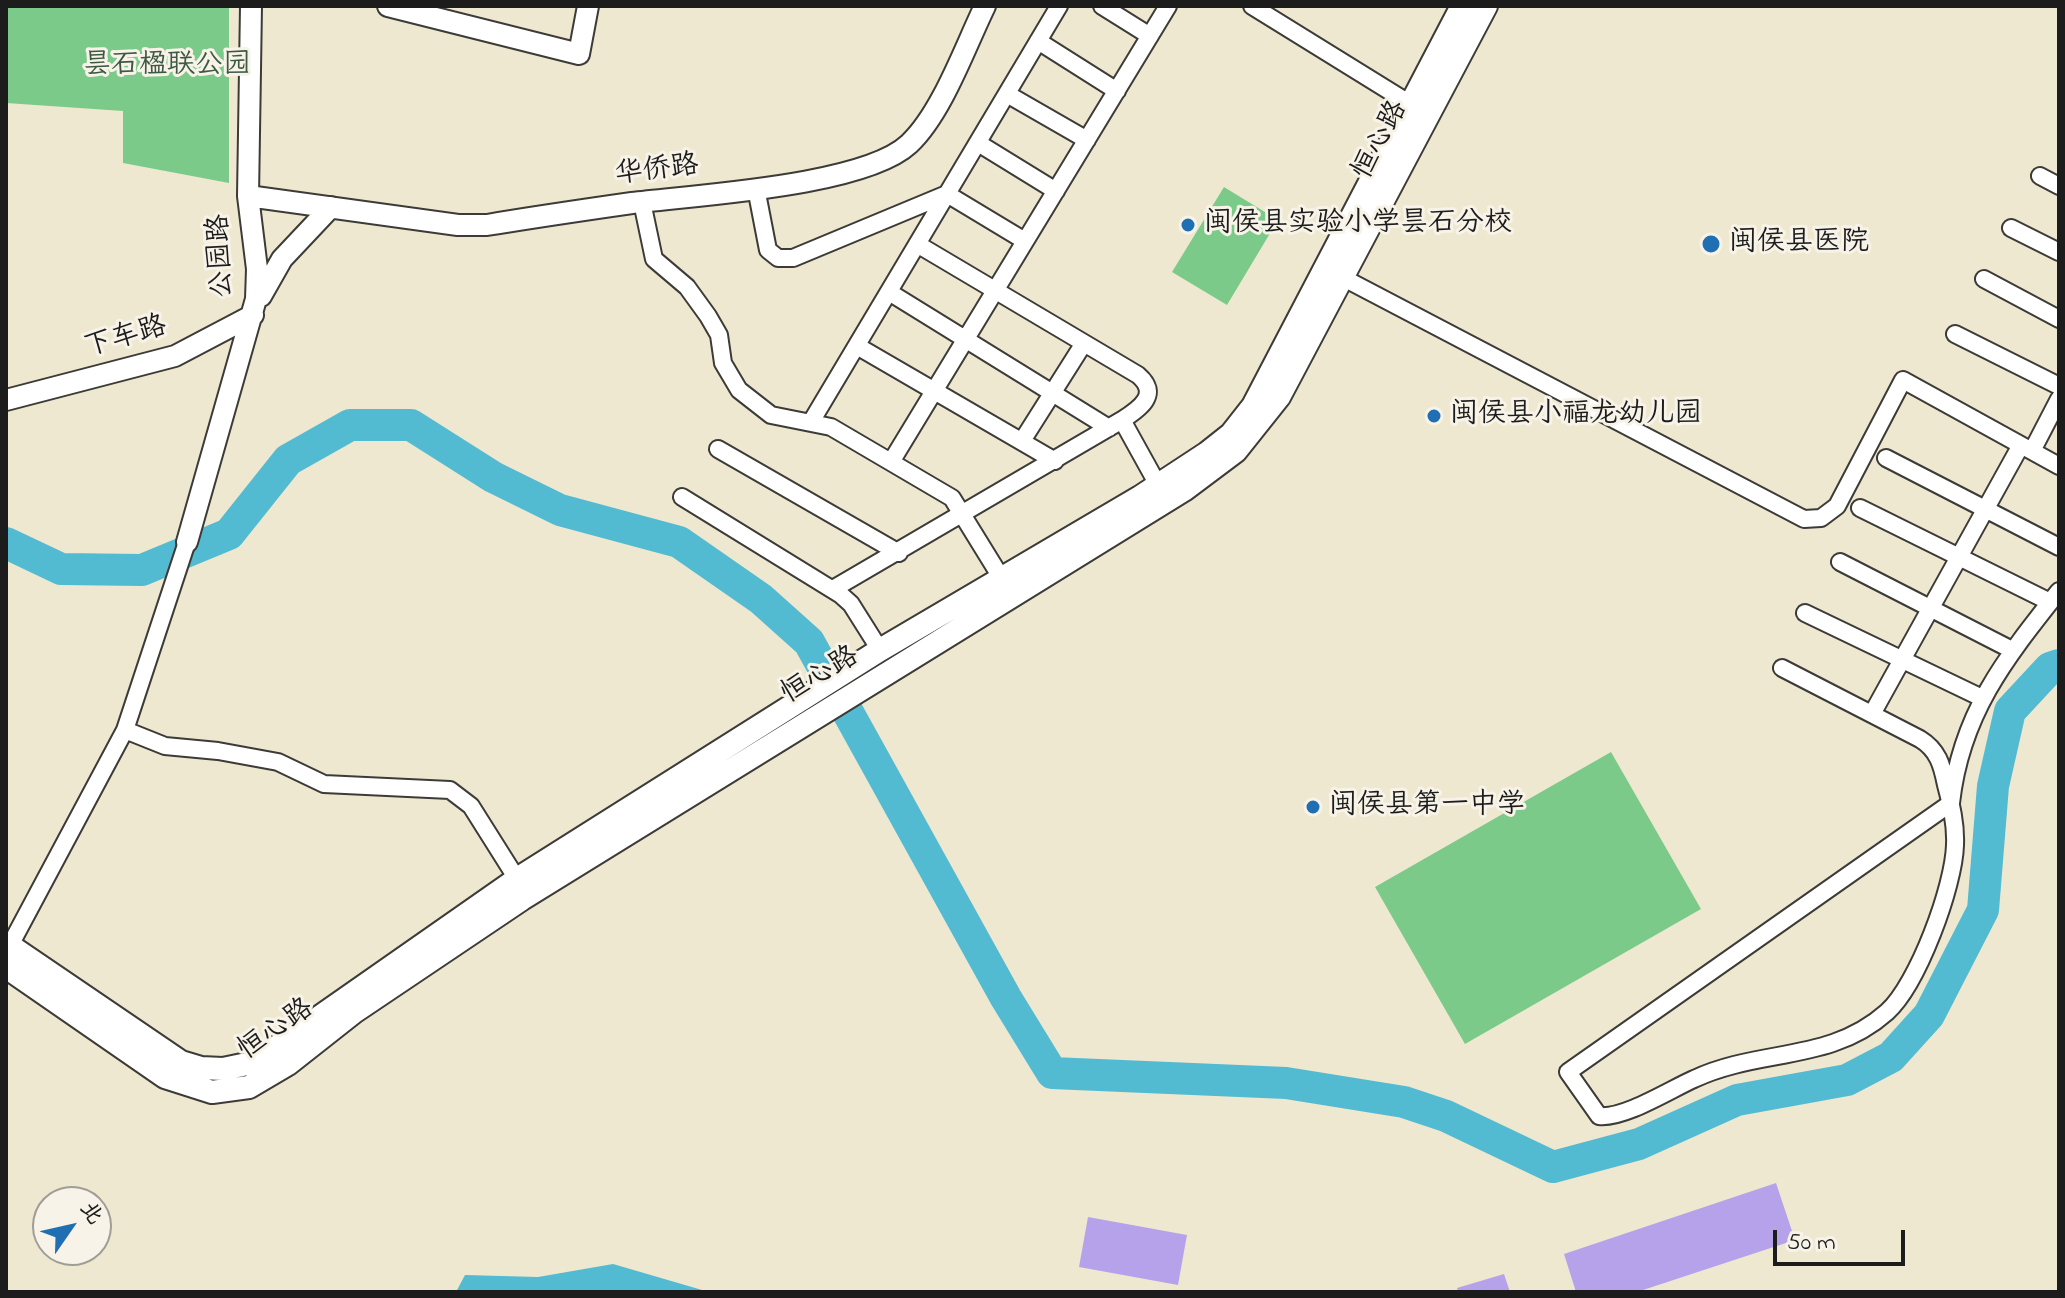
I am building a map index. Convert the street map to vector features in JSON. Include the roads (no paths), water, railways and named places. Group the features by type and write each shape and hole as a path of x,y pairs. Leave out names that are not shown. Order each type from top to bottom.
{"main road":[{"name":"恒心路","path":"7,952 171,1056 201,1068 223,1069 247,1064 283,1044 395,961 517,879 1226,460 1273,406 1412,105 1462,6"},
{"name":"恒心路","path":"853,680 880,650 1158,485 1215,447 1238,426 1334,273 1486,6"},
{"name":"恒心路","path":"7,952 165,1077 212,1092 240,1089 288,1064 354,1012 819,701"}],"street":[{"name":"公园路","path":"187,542 253,315 258,283 248,196 251,6"},
{"path":"388,6 579,54 588,6"},
{"name":"华侨路","path":"248,196 471,226 756,188 870,166 899,152 919,132 936,106 985,6"},
{"path":"811,422 1059,6"},
{"path":"1102,6 1150,36"},
{"path":"891,462 1168,6"},
{"path":"1252,6 1412,105"},
{"path":"1038,41 1117,91"},
{"path":"1007,94 1087,140"},
{"path":"978,143 1056,191"},
{"path":"2040,176 2059,186"},
{"path":"756,188 768,250 785,259 947,194"},
{"path":"947,194 1025,241"},
{"path":"642,202 654,259 687,287 708,316 719,335 723,363 739,390 771,415 831,427 952,498 1002,579"},
{"path":"253,315 275,269 331,207"},
{"path":"2011,228 2059,252"},
{"path":"833,589 1055,461 1116,424 1146,401 1148,387 1138,375 917,244"},
{"path":"1334,273 1804,519 1821,518 1842,500 1903,380 2059,466"},
{"path":"1984,279 2059,319"},
{"path":"889,292 1052,393 1116,424 1158,485"},
{"name":"下车路","path":"6,400 175,356 253,315"},
{"path":"1955,334 2059,386"},
{"path":"1022,441 1084,343"},
{"path":"857,346 1055,461"},
{"path":"1872,714 1986,509 2059,399"},
{"path":"718,449 899,553"},
{"path":"1886,458 2059,547"},
{"path":"682,497 833,589 851,604 880,650"},
{"path":"1782,668 1933,749 1941,762 1951,803 1956,843 1950,881 1923,951 1890,1010 1834,1046 1716,1069 1618,1114 1606,1117 1595,1113 1568,1072 1951,803 1960,750 1982,698 2012,650 2054,596 1959,557 1860,508"},
{"path":"7,952 125,730 187,542"},
{"path":"1840,562 2012,650"},
{"path":"1805,613 1982,698"},
{"path":"125,730 165,746 218,751 278,762 324,784 450,790 471,806 517,879"}],"water":[{"path":"613,1264 709,1292 456,1292 465,1275 538,1277"}],"waterway":[{"path":"6,543 61,569 142,570 229,534 288,460 350,425 411,425 493,477 560,510 679,542 761,599 809,642 1006,998 1052,1073 1286,1083 1404,1102 1446,1116 1553,1167 1639,1144 1737,1100 1847,1080 1891,1057 1929,1015 1983,910 1993,786 2010,711 2050,668 2059,665"}],"place":[{"name":"闽侯县实验小学昙石分校","path":"1188,225"},
{"name":"闽侯县医院","path":"1711,244"},
{"name":"闽侯县小福龙幼儿园","path":"1434,416"},
{"name":"闽侯县第一中学","path":"1313,807"}],"park label":[{"name":"昙石楹联公园","path":"167,67"}]}
